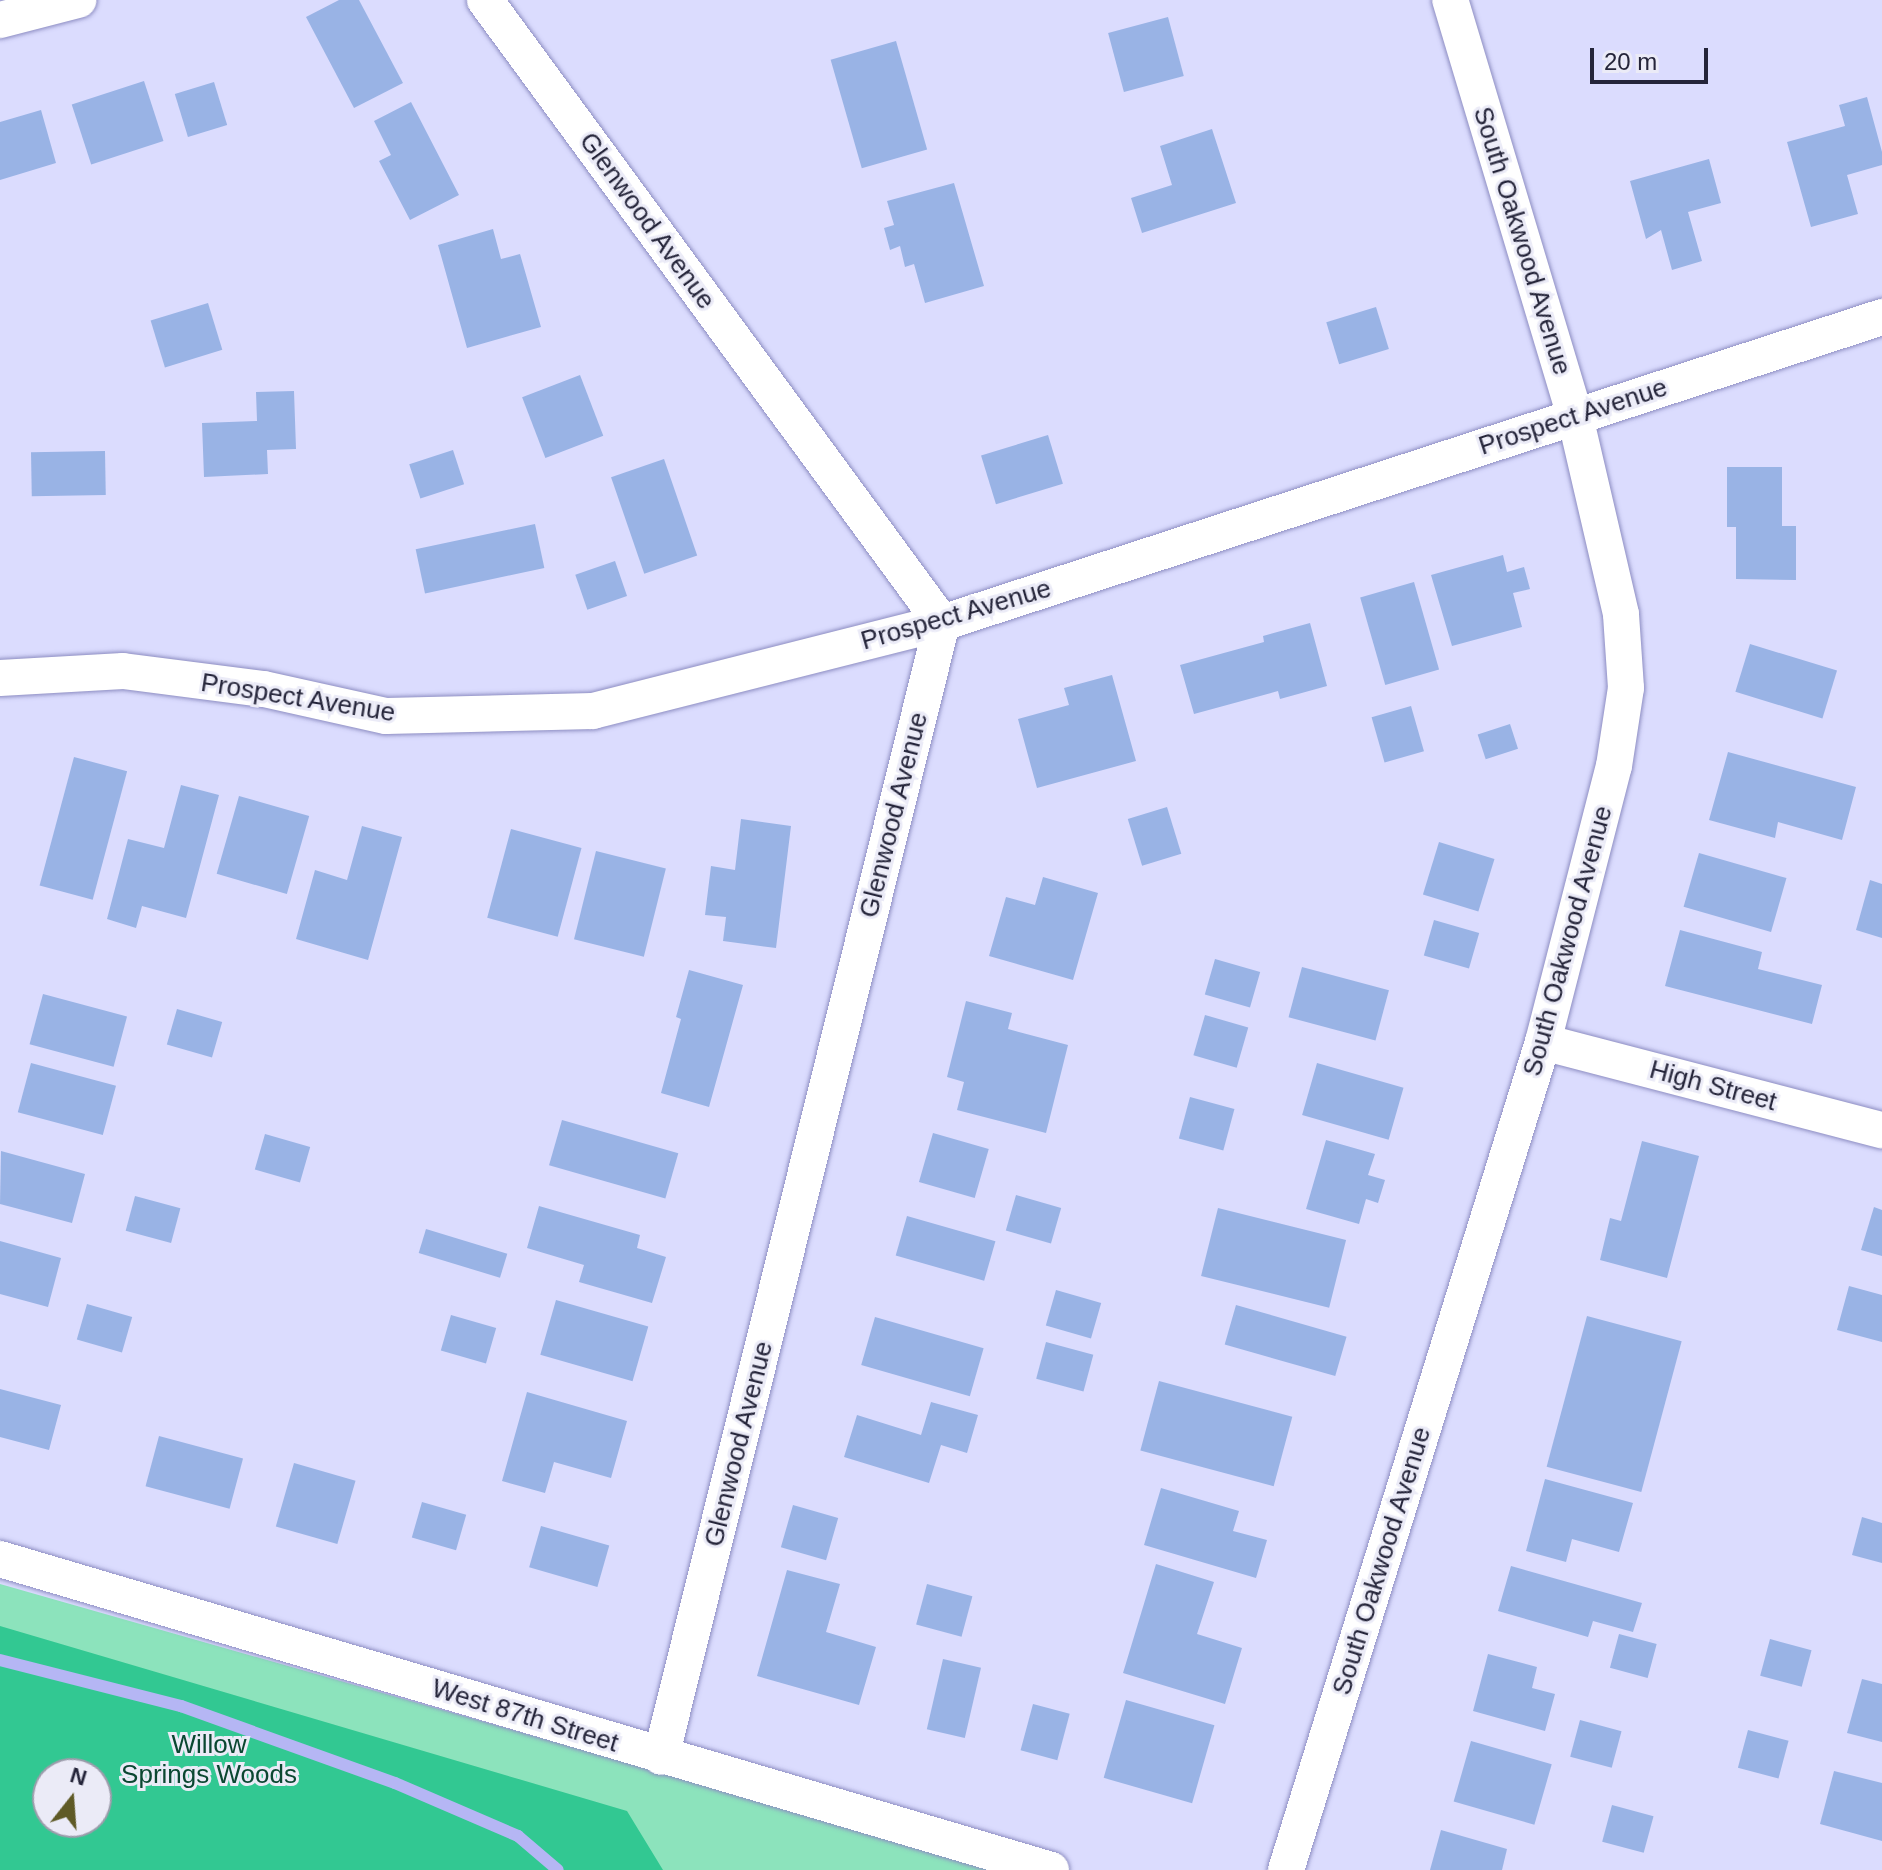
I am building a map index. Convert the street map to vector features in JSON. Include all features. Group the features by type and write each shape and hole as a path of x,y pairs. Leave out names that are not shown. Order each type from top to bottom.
{"street":[{"path":"0,20 78,0"},
{"name":"Glenwood Avenue","path":"485,0 942,623 661,1757"},
{"name":"South Oakwood Avenue","path":"1286,1870 1543,1042 1614,766 1626,688 1621,614 1575,416 1450,0"},
{"name":"Prospect Avenue","path":"2,687 123,671 264,689 386,716 593,711 942,623 1882,317"},
{"name":"High Street","path":"1543,1042 1882,1130"},
{"name":"West 87th Street","path":"0,1559 1051,1870"}],"green space":[{"name":"Willow Springs Woods","path":"0,1584 1004,1870 0,1870"},
{"name":"Willow Springs Woods","path":"0,1626 627,1811 663,1870 0,1870"}],"building":[{"path":"339,0 359,0 403,83 354,108 306,17"},
{"path":"1168,17 1184,76 1124,92 1108,33"},
{"path":"896,41 927,150 862,168 831,60"},
{"path":"144,81 163,141 91,164 72,104"},
{"path":"214,82 227,125 188,137 175,94"},
{"path":"1867,97 1882,152 1882,165 1847,175 1858,214 1811,227 1787,142 1845,126 1839,105"},
{"path":"411,102 459,195 410,220 379,161 391,155 374,121"},
{"path":"41,110 56,163 0,180 0,122"},
{"path":"1212,129 1236,203 1142,233 1131,198 1172,185 1160,146"},
{"path":"1709,159 1721,203 1688,212 1702,261 1672,270 1661,230 1646,239 1630,181"},
{"path":"954,183 984,286 925,303 914,264 905,267 900,246 890,250 884,228 894,225 887,201"},
{"path":"493,229 501,259 520,254 541,327 467,348 438,245"},
{"path":"208,303 222,350 165,367 151,321"},
{"path":"1376,307 1389,349 1339,364 1326,322"},
{"path":"580,375 603,436 545,458 522,397"},
{"path":"294,391 296,449 267,450 268,474 204,477 202,423 257,421 256,392"},
{"path":"1048,435 1063,484 996,504 981,455"},
{"path":"453,450 464,484 420,498 409,464"},
{"path":"105,451 106,495 32,496 31,452"},
{"path":"664,459 697,555 644,574 611,477"},
{"path":"1727,467 1782,467 1782,526 1796,526 1796,580 1736,579 1736,527 1727,527"},
{"path":"535,524 544,568 425,593 416,549"},
{"path":"1503,555 1507,572 1524,567 1530,589 1513,593 1522,627 1452,646 1431,575"},
{"path":"615,561 627,596 587,610 575,575"},
{"path":"1414,582 1439,669 1385,685 1360,597"},
{"path":"1310,623 1327,686 1280,699 1278,691 1194,714 1180,665 1264,642 1263,636"},
{"path":"1750,644 1837,671 1822,718 1735,692"},
{"path":"1112,675 1136,761 1037,788 1018,719 1069,705 1064,688"},
{"path":"1411,706 1424,751 1385,762 1372,717"},
{"path":"1510,724 1518,749 1486,759 1478,735"},
{"path":"1728,752 1856,787 1842,840 1778,822 1775,838 1709,820"},
{"path":"74,757 127,771 93,900 40,885"},
{"path":"181,785 219,795 186,918 142,906 136,928 107,919 128,839 164,848"},
{"path":"239,796 309,816 287,894 217,874"},
{"path":"1167,807 1181,854 1142,866 1128,819"},
{"path":"741,819 791,826 776,948 723,941 726,917 705,915 711,866 735,870"},
{"path":"362,826 402,837 368,960 296,939 315,870 347,880"},
{"path":"511,829 582,848 558,937 487,918"},
{"path":"1439,842 1494,859 1478,912 1423,895"},
{"path":"596,851 666,868 644,957 574,939"},
{"path":"1699,853 1786,878 1771,932 1684,907"},
{"path":"1043,877 1098,893 1073,980 989,956 1006,897 1035,905"},
{"path":"1870,880 1882,884 1882,938 1856,930"},
{"path":"1434,920 1479,933 1469,969 1424,956"},
{"path":"1680,930 1762,952 1758,969 1822,985 1812,1024 1665,986"},
{"path":"1215,959 1260,972 1250,1008 1205,995"},
{"path":"1302,967 1389,990 1375,1041 1289,1017"},
{"path":"689,970 743,985 709,1107 661,1093 681,1019 676,1017"},
{"path":"43,994 127,1017 114,1067 30,1044"},
{"path":"966,1001 1012,1013 1008,1029 1068,1045 1046,1133 957,1110 964,1082 947,1077"},
{"path":"177,1009 222,1022 212,1058 167,1045"},
{"path":"1205,1015 1248,1027 1237,1068 1193,1055"},
{"path":"31,1063 116,1086 103,1135 18,1112"},
{"path":"1317,1063 1404,1088 1389,1140 1302,1115"},
{"path":"1190,1097 1234,1109 1223,1150 1179,1139"},
{"path":"562,1120 678,1153 665,1199 549,1165"},
{"path":"933,1133 989,1149 975,1198 919,1182"},
{"path":"265,1134 310,1147 300,1183 255,1170"},
{"path":"1326,1140 1375,1154 1368,1175 1385,1180 1378,1203 1366,1199 1359,1224 1306,1209"},
{"path":"1642,1141 1699,1156 1667,1278 1600,1260 1610,1218 1621,1221"},
{"path":"1,1151 85,1174 72,1223 0,1204"},
{"path":"1016,1195 1061,1208 1051,1244 1006,1231"},
{"path":"135,1196 180,1208 171,1243 126,1231"},
{"path":"539,1206 640,1235 637,1248 666,1257 652,1303 579,1282 584,1265 527,1248"},
{"path":"1874,1207 1882,1210 1882,1256 1861,1250"},
{"path":"1218,1208 1346,1240 1329,1308 1201,1276"},
{"path":"907,1216 995,1241 984,1281 896,1255"},
{"path":"426,1229 507,1254 500,1278 419,1253"},
{"path":"0,1241 61,1258 48,1307 0,1294"},
{"path":"1849,1286 1882,1295 1882,1342 1837,1330"},
{"path":"1056,1290 1101,1303 1091,1339 1046,1326"},
{"path":"556,1300 648,1326 633,1381 540,1355"},
{"path":"87,1304 132,1317 122,1353 77,1340"},
{"path":"1236,1305 1347,1337 1335,1376 1225,1344"},
{"path":"451,1315 496,1328 486,1364 441,1351"},
{"path":"1587,1316 1682,1341 1641,1492 1547,1467"},
{"path":"875,1317 984,1348 970,1396 861,1365"},
{"path":"1046,1342 1093,1355 1083,1391 1036,1379"},
{"path":"1159,1381 1292,1417 1274,1486 1140,1451"},
{"path":"0,1389 61,1405 49,1450 0,1437"},
{"path":"527,1392 627,1421 611,1478 554,1462 545,1493 502,1481"},
{"path":"931,1402 978,1415 967,1453 941,1445 929,1483 844,1457 857,1415 921,1435"},
{"path":"159,1436 243,1459 230,1509 146,1486"},
{"path":"294,1463 356,1481 337,1544 276,1526"},
{"path":"1545,1479 1633,1503 1619,1552 1572,1539 1566,1562 1526,1551"},
{"path":"1161,1488 1239,1511 1233,1531 1267,1540 1256,1578 1144,1545"},
{"path":"422,1502 466,1515 456,1550 412,1538"},
{"path":"793,1505 838,1518 826,1560 781,1547"},
{"path":"1862,1517 1882,1523 1882,1563 1852,1555"},
{"path":"541,1526 609,1546 597,1587 529,1567"},
{"path":"1156,1564 1214,1582 1197,1634 1242,1648 1225,1704 1123,1673"},
{"path":"1511,1566 1642,1603 1633,1632 1593,1621 1588,1637 1498,1611"},
{"path":"787,1570 840,1584 826,1632 876,1647 859,1705 757,1676"},
{"path":"927,1584 972,1596 962,1637 916,1625"},
{"path":"1619,1634 1657,1644 1648,1678 1610,1668"},
{"path":"1770,1639 1812,1650 1802,1687 1760,1676"},
{"path":"1488,1654 1537,1667 1532,1688 1555,1694 1545,1731 1473,1711"},
{"path":"943,1659 981,1668 965,1738 927,1729"},
{"path":"1862,1679 1882,1684 1882,1742 1847,1733"},
{"path":"1126,1700 1214,1725 1192,1803 1104,1778"},
{"path":"1033,1704 1070,1714 1057,1760 1021,1750"},
{"path":"1580,1720 1622,1731 1612,1768 1570,1757"},
{"path":"1748,1730 1789,1741 1778,1779 1738,1768"},
{"path":"1471,1741 1552,1764 1534,1825 1454,1802"},
{"path":"1834,1771 1882,1783 1882,1841 1820,1824"},
{"path":"1612,1805 1654,1816 1644,1853 1602,1842"},
{"path":"1441,1830 1507,1849 1502,1870 1430,1870"}],"waterway":[{"path":"0,1660 181,1706 395,1783 518,1836 558,1870"}]}
